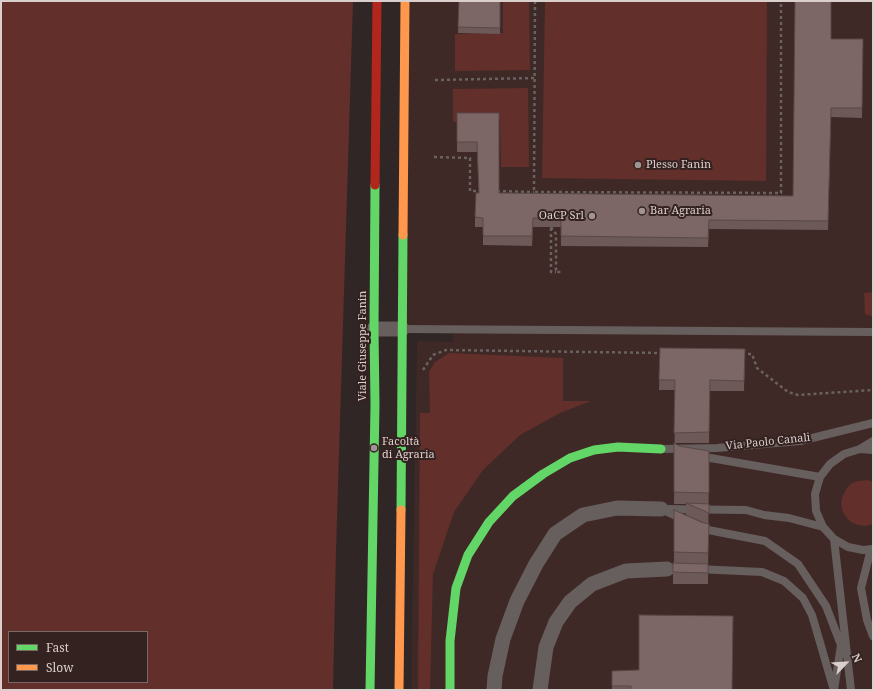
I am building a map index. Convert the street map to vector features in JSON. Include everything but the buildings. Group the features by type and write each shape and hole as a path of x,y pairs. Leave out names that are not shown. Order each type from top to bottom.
{"main road":[{"name":"Viale Giuseppe Fanin","path":"370,690 375,405 374,329 377,1"},
{"path":"399,690 405,1"},
{"name":"Via Paolo Canali","path":"450,690 450,641 456,588 468,555 489,522 513,496 543,474 570,458 594,450 618,447 661,449"}],"street":[{"path":"374,329 402,329"},
{"path":"494,690 495,676 503,638 517,601 536,564 555,534 583,515 617,508 661,509"},
{"path":"540,690 546,647 556,622 570,602 592,584 626,571 671,569"}],"lane":[{"path":"402,329 873,332"},
{"name":"Via Paolo Canali","path":"661,449 717,448 800,441 873,423"},
{"path":"873,440 860,449 844,454 830,464 820,477 815,494 816,511 823,527 834,539 848,547 863,550 872,549 861,588 867,620 873,636"},
{"name":"Via Paolo Canali","path":"661,449 820,477"},
{"path":"860,449 873,450"},
{"path":"661,509 746,510 764,515 793,519 823,527"},
{"path":"661,509 703,529 766,541 798,564 826,606 841,645 834,690"},
{"path":"834,539 851,690"},
{"path":"690,569 762,572 784,581 803,598 812,615 834,690"}],"path":[{"path":"534,192 535,1"},
{"path":"495,191 780,193 781,1"},
{"path":"435,80 535,78"},
{"path":"434,157 470,158 470,191 487,191"},
{"path":"551,192 551,198"},
{"path":"556,272 556,234 551,227 551,272 556,272 563,272"},
{"path":"423,376 423,368 433,355 446,350 664,353"},
{"path":"736,354 752,354 757,368 788,392 798,395 873,390"}],"shaded area":[{"path":"1,1 353,1 333,690 1,690"},
{"path":"405,1 873,1 873,690 411,690 417,341 453,342 453,330 402,329"},
{"path":"503,1 529,1 530,70 455,71 455,34 503,33"},
{"path":"545,1 767,1 766,181 542,178"},
{"path":"528,88 529,167 501,167 500,121 453,122 453,89"},
{"path":"873,292 873,317 865,314 864,293"},
{"path":"449,353 563,358 563,401 591,401 560,413 520,435 483,470 454,512 433,574 430,690 418,690 420,413 430,413 429,372 435,362"},
{"path":"867,480 873,482 873,524 866,526 851,522 842,510 841,502 847,488 852,483"}],"traffic: fast":[{"path":"370,690 375,405 375,185"},
{"path":"401,510 403,235"},
{"path":"450,690 450,641 456,588 468,555 489,522 513,496 543,474 570,458 594,450 618,447 661,449"}],"traffic: slow":[{"path":"403,235 405,1"},
{"path":"399,690 401,510"}],"traffic: jam":[{"path":"375,185 377,1"}],"place":[{"name":"Plesso Fanin","path":"638,165"},
{"name":"Bar Agraria","path":"642,211"},
{"name":"OaCP Srl","path":"592,216"},
{"name":"Facoltà di Agraria","path":"374,448"}]}
